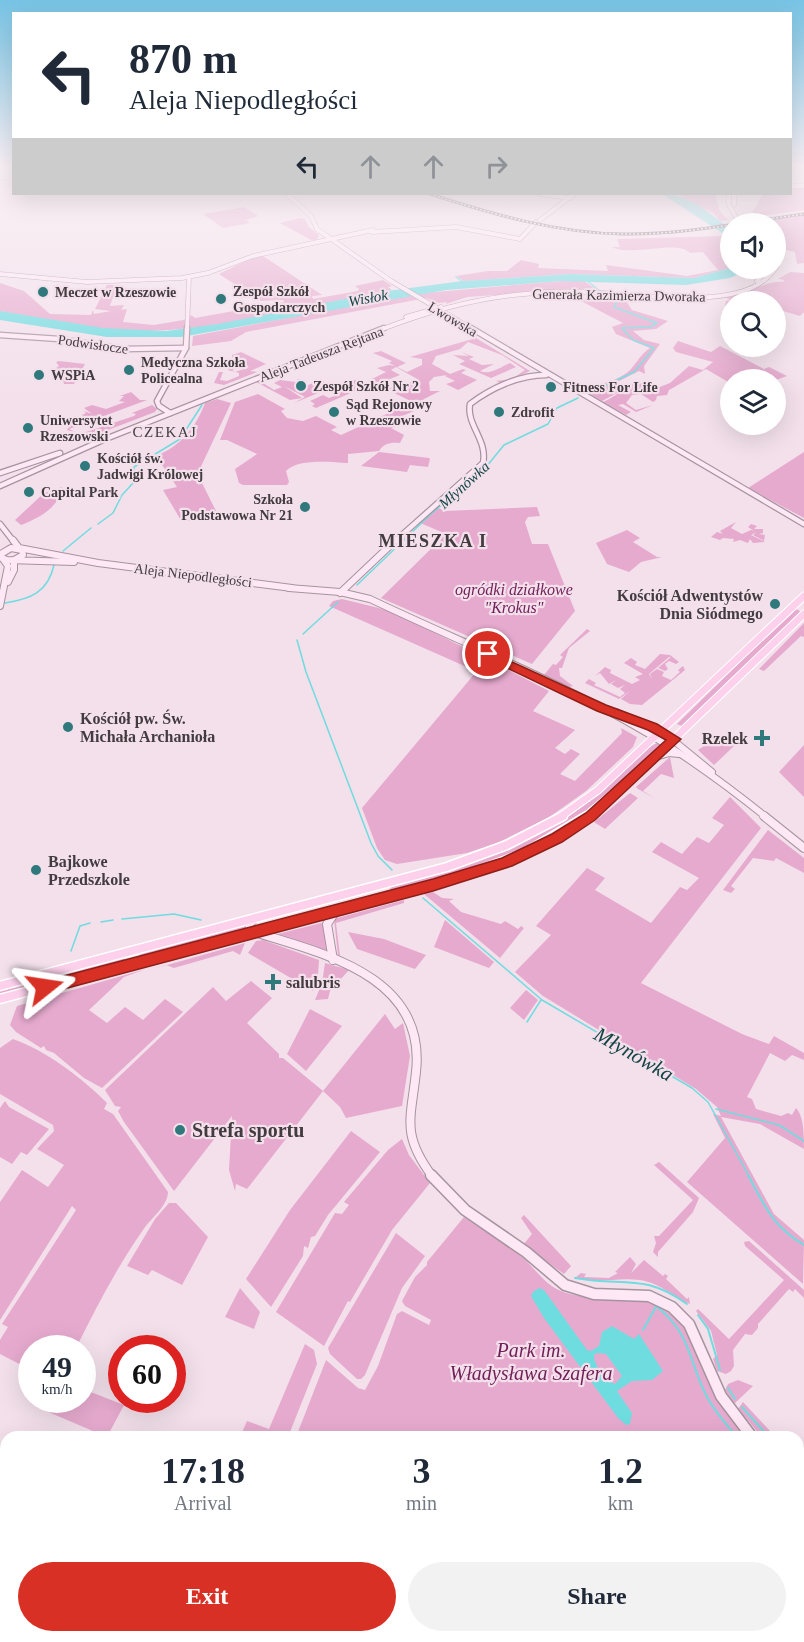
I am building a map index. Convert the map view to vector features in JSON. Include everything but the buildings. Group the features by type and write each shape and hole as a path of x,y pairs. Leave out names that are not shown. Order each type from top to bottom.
{"main road":[{"path":"0,986 467,861 534,833 586,801 804,596"},
{"path":"0,999 472,874 544,845 600,809 804,614"},
{"path":"380,884 389,889 385,898"},
{"path":"130,951 133,964"}],"street":[{"path":"0,274 87,282 189,277 213,272 249,257 316,243"},
{"name":"Lwowska","path":"338,243 397,284 441,308 536,371"},
{"path":"168,412 158,405 158,400 186,348 189,277"},
{"name":"Generała Kazimierza Dworaka","path":"441,308 512,295 719,292 758,279"},
{"name":"Generała Kazimierza Dworaka","path":"609,292 696,297 736,292 756,286 768,279"},
{"path":"424,310 429,303 441,308"},
{"name":"Aleja Tadeusza Rejtana","path":"0,486 61,457 168,412 424,310 441,308"},
{"name":"Aleja Tadeusza Rejtana","path":"0,473 47,458 441,308"},
{"name":"Podwisłocze","path":"0,335 59,339 110,348 186,348"},
{"path":"338,594 425,512 480,466 485,456 485,445 468,406 486,393 536,371 547,374 623,417 804,524"},
{"path":"547,374 612,416 804,529"},
{"path":"612,416 623,417"},
{"path":"0,524 23,554 14,560 14,570 4,589"},
{"path":"0,606 8,566 1,557 5,550 19,548"},
{"name":"Aleja Niepodległości","path":"19,548 98,563 338,594 386,606 602,708 661,732 674,739 706,765 718,779"},
{"name":"Aleja Niepodległości","path":"1,557 14,560 98,563"},
{"path":"14,570 32,561"},
{"name":"Aleja Niepodległości","path":"602,708 668,746 718,779"},
{"path":"656,757 673,753 687,758"},
{"path":"718,779 804,848"},
{"path":"333,960 327,924 331,915 339,910"},
{"path":"258,917 249,924 250,930 333,960 380,983 398,1000 404,1010 414,1042 417,1063 408,1134 417,1155 442,1189 464,1210 526,1252 568,1287 589,1293 641,1292 662,1300 678,1312 700,1341 724,1401 747,1431"}],"green space":[{"path":"618,243 720,243 720,271 694,278 570,274 464,281 456,276 488,271 507,271 521,260 539,264 538,268 608,271 606,265 687,276 718,270 703,252 690,253 676,248 620,250 612,247 620,247"},
{"path":"786,243 804,243 804,263 797,264 795,252 786,250"},
{"path":"256,256 263,256 322,295 312,296 313,299 358,291 359,289 355,286 383,280 392,286 388,287 392,290 264,317 167,330 101,329 0,311 0,283 24,291 50,314 91,315 93,310 94,314 111,311 95,309 107,285 117,285 110,306 124,305 121,310 127,309 123,322 154,325 189,319 191,315 195,318 284,302 283,300 261,301 219,274"},
{"path":"790,272 804,273 804,312 800,316 786,312 786,291 748,291 770,283 783,282 784,280 778,279 786,279 786,274"},
{"path":"584,281 594,288 467,297 446,304 447,302 439,303 426,298 246,332 231,341 192,346 193,336 412,294"},
{"path":"579,300 626,301 632,310 668,321 656,329 633,331 644,340 660,344 644,366 645,374 639,371 609,386 619,392 602,401 582,389 621,377 650,348 616,334 612,327 623,323"},
{"path":"476,338 530,371 503,384 496,381 512,379 525,370 502,355 468,342 460,349 436,356 432,364 450,374 466,370 461,373 477,380 458,390 446,384 455,381 445,376 447,375 434,377 429,382 430,391 440,391 424,399 421,406 386,389 419,380 396,367 391,370 400,375 380,383 389,385 382,387 368,381 386,372 377,368 395,366 389,363 392,361 373,353 381,351 406,363 397,367 407,372 422,365 422,359 410,357"},
{"path":"678,341 711,352 720,346 720,357 741,357 764,369 720,369 720,377 706,369 669,390 667,395 657,396 653,402 641,394 632,395 626,403 636,410 653,405 636,412 623,404 618,405 631,412 626,415 603,402 633,384 647,384 657,388 670,383 689,366 703,370 713,362 676,352 673,348"},
{"path":"241,352 266,364 250,371 257,372 224,385 214,383 219,372 223,372 220,380 227,381 239,376 239,373 235,372 249,367 232,357"},
{"path":"461,352 474,357 469,359 482,365 494,364 480,371 491,372 510,363 516,367 491,378 459,364 465,361 453,355 469,356"},
{"path":"56,362 85,364 74,384 64,384 62,375 52,371 59,366"},
{"path":"282,372 285,374 263,383 274,390 282,387 274,383 280,380 307,381 302,384 306,386 320,380 335,386 294,403 305,397 284,386 302,398 290,400 256,382"},
{"path":"355,380 375,388 373,390 376,391 366,389 356,393 368,388 367,386 316,408 312,406 315,404 310,401 323,395 329,398 340,394 333,389"},
{"path":"131,392 140,400 147,400 69,429 75,432 67,430 69,427 65,426 85,418 82,415 86,413 84,411 92,414 84,408 92,405 106,409 125,402 119,401 124,396 120,396"},
{"path":"258,394 285,409 281,411 287,418 303,421 316,416 337,427 331,430 341,435 404,406 414,411 390,421 399,426 391,428 404,435 400,443 388,444 379,451 348,454 348,463 306,462 298,464 286,471 289,482 287,485 243,485 239,483 235,469 257,454 227,440 220,440 235,402"},
{"path":"217,399 231,403 196,477 199,477 218,515 182,522 163,490 177,487 156,456 180,441 192,428 205,403"},
{"path":"152,405 157,409 155,412 87,438 77,435 134,416 136,414 132,413"},
{"path":"379,452 430,459 428,467 410,465 407,472 361,466"},
{"path":"804,452 804,518 748,488"},
{"path":"62,487 57,501 47,511 21,525 15,520 44,493"},
{"name":"ogródki działkowe \"Krokus\"","path":"436,507 445,511 537,507 540,516 528,517 525,522 532,544 548,544 575,611 532,664 381,598 446,534 418,522"},
{"path":"736,522 731,528 742,534 754,531 748,527 751,524 757,526 754,529 763,529 763,533 759,534 765,535 764,541 753,535 756,532 751,535 765,542 753,543 750,539 748,543 740,540 733,542 734,539 720,540 711,537 717,532 723,534 720,531"},
{"path":"627,530 640,538 633,542 657,557 662,557 641,562 629,572 607,564 596,543"},
{"path":"342,599 391,611 481,656 469,668 329,606 333,601"},
{"path":"795,608 801,612 684,727 677,724"},
{"path":"804,623 804,637 801,636 764,671 759,669"},
{"path":"587,629 590,631 569,648 562,668 559,668 560,676 573,686 569,687 544,675 563,657 560,655"},
{"path":"660,654 670,655 679,662 676,664 669,661 665,664 668,669 665,671 658,668 671,657 669,657 649,674 652,679 650,674 657,669 664,672 662,676 671,680 683,666 685,670 642,705 630,704 621,699 630,691 619,699 585,683 589,679 596,683 594,685 620,697 625,693 620,689 625,685 618,688 611,684 616,680 609,684 600,673 595,676 605,667 611,670 610,673 632,684 640,680 635,677 643,674 624,663 631,658 637,662 635,665 645,669"},
{"path":"487,659 549,691 533,711 575,730 555,748 565,754 571,749 580,754 560,774 575,781 622,733 621,728 637,737 633,747 586,791 548,818 497,843 467,853 397,864 385,860 377,848 362,808"},
{"path":"710,742 734,746 714,765 698,750"},
{"path":"655,744 660,744 659,747 620,786 556,834 481,869 448,879 391,891 389,885 487,855 534,836 579,809 637,756"},
{"path":"804,745 804,797 779,772"},
{"path":"670,757 674,778 661,774 643,791 656,799 636,787"},
{"path":"630,793 638,798 605,829 594,822"},
{"path":"730,797 761,828 641,983 742,1034 769,1044 774,1036 804,1053 804,1060 792,1055 785,1061 770,1053 747,1097 752,1099 756,1109 781,1116 788,1113 792,1115 796,1108 802,1121 804,1149 760,1124 721,1117 774,1214 804,1240 803,1284 687,1182 725,1138 713,1114 721,1116 717,1107 696,1089 543,996 515,972 551,935 536,926 587,868 605,878 595,890 651,923 680,887 687,890 699,878 652,852 661,842 682,854 697,837 709,843 724,825 712,818"},
{"path":"768,830 804,858 804,873 776,858 774,861 753,858 731,886 735,889 731,893 723,890"},
{"path":"433,892 442,898 454,899 449,901 461,912 501,924 505,921 518,929 521,926 524,928 500,958 424,894"},
{"path":"404,900 404,903 336,923 340,956 338,955 334,919"},
{"path":"445,920 494,962 489,968 434,947"},
{"path":"246,923 247,931 142,958 139,956 142,950"},
{"path":"321,923 324,925 327,952 274,935"},
{"path":"348,932 384,939 426,955 415,969 357,949"},
{"path":"263,940 319,960 318,975 313,991 248,953 256,941"},
{"path":"245,943 240,955 233,951 174,968 166,965"},
{"path":"123,957 125,960 117,964 0,997 0,990"},
{"path":"325,963 349,970 330,991 328,999 315,1000 322,983"},
{"path":"146,969 124,977 89,1010 107,1023 125,1007 143,1020 165,999 183,1012 102,1088 84,1078 54,1053 46,1050 44,1046 41,1048 16,1032 10,1025 17,1006"},
{"path":"251,981 272,998 247,1023 279,1054 279,1058 283,1058 323,1091 247,1189 236,1184 235,1191 229,1170 232,1116 174,1191 124,1122 118,1111 121,1107 115,1106 105,1090 213,987 226,1001"},
{"path":"526,990 538,1000 524,1020 510,1008"},
{"path":"310,1009 342,1026 306,1071 287,1054"},
{"path":"385,1014 395,1029 403,1023 410,1056 402,1106 346,1118 340,1107 323,1091"},
{"path":"13,1039 26,1044 63,1066 87,1084 107,1103 104,1109 113,1114 168,1192 162,1207 133,1244 83,1335 18,1335 18,1363 0,1354 0,1340 8,1327 2,1324 76,1210 72,1206 0,1320 0,1202 22,1170 48,1187 64,1165 37,1149 54,1131 53,1125 0,1094 0,1048"},
{"path":"5,1101 9,1107 49,1129 27,1155 21,1152 12,1164 0,1157 0,1108"},
{"path":"351,1131 380,1152 328,1215 315,1236 311,1237 308,1248 304,1246 303,1256 271,1307 246,1279 290,1210"},
{"path":"402,1139 409,1155 430,1183 392,1230 350,1302 348,1301 324,1346 276,1312 335,1213 342,1214 349,1205 344,1202 388,1150"},
{"path":"659,1162 699,1198 693,1212 658,1252 658,1257 653,1252 656,1243 654,1236 659,1236 693,1200 654,1165"},
{"path":"169,1203 176,1203 208,1237 182,1285 152,1270 148,1275 127,1266 155,1219"},
{"path":"524,1215 571,1266 564,1274 523,1245 532,1234 521,1218"},
{"name":"Park im. Władysława Szafera","path":"464,1217 517,1253 547,1282 561,1291 584,1297 640,1299 667,1308 685,1325 715,1395 741,1431 298,1431 326,1360 358,1388 365,1390 378,1366 397,1314 402,1311 429,1325 431,1320 405,1306 402,1301 415,1277 427,1265 427,1262"},
{"path":"396,1233 425,1256 402,1288 365,1375 357,1379 330,1354 328,1348"},
{"path":"749,1241 804,1290 804,1298 795,1289 793,1292 789,1289 758,1324 758,1328 752,1335 745,1334 733,1350 734,1366 726,1374 717,1371 713,1359 717,1355 711,1331 696,1311 698,1309 729,1339 784,1280 745,1246 744,1242"},
{"path":"630,1257 636,1264 631,1273 644,1260 663,1276 665,1274 668,1276 666,1279 687,1299 689,1297 690,1304 655,1284 640,1280 575,1278 581,1273 586,1274 584,1277 609,1278 618,1273 615,1272"},
{"path":"240,1288 260,1312 254,1329 225,1317"},
{"path":"305,1344 314,1350 317,1364 290,1431 243,1431 247,1421 269,1429"},
{"path":"738,1380 753,1386 734,1404 725,1390 728,1384"},
{"path":"96,1394 108,1399 108,1413 120,1413 110,1431 93,1431 51,1413 96,1413"},
{"path":"743,1402 770,1431 757,1431 738,1409"}],"water":[{"name":"Wisłok","path":"720,271 720,279 724,279 686,285 561,281 446,290 181,337 107,337 0,320 0,311 103,328 166,331 218,324 380,292 462,281 570,274 694,278"},
{"path":"539,1288 544,1290 587,1350 591,1351 599,1346 602,1332 612,1326 634,1339 639,1334 663,1371 652,1380 632,1381 617,1391 632,1413 630,1424 626,1425 618,1418 544,1318 531,1296","holes":["597,1353 606,1354 622,1376 615,1384 601,1371 594,1359"]}],"waterway":[{"path":"456,277 463,282"},
{"name":"Młynówka","path":"586,280 601,292"},
{"name":"Młynówka","path":"589,393 634,372 654,348 633,340 622,328 650,327 657,323 614,307 618,300 604,295"},
{"name":"Młynówka","path":"357,585 432,513 482,472 504,445 548,424 557,408 578,398"},
{"name":"CZEKAJ","path":"98,524 113,513 122,495 133,483 134,467 180,439 202,405"},
{"name":"CZEKAJ","path":"63,551 91,528"},
{"name":"CZEKAJ","path":"5,603 37,593 47,582 54,565"},
{"name":"Młynówka","path":"303,634 338,602"},
{"name":"Młynówka","path":"297,640 306,672 371,843 378,856 392,870"},
{"name":"Młynówka","path":"423,898 542,1000 692,1088 708,1102 749,1176"},
{"path":"122,919 174,914 201,920"},
{"path":"101,922 113,920"},
{"path":"71,951 80,926 90,923"},
{"path":"527,1022 541,1000"},
{"path":"716,1109 779,1125 804,1141"},
{"name":"Młynówka","path":"748,1175 777,1223 804,1245"},
{"path":"575,1278 644,1284 671,1294 687,1304"},
{"path":"643,1330 656,1306"},
{"path":"656,1306 676,1326 709,1401 732,1431"},
{"path":"698,1315 708,1329 720,1370"},
{"path":"728,1388 735,1399"},
{"path":"742,1407 764,1431"}],"place":[{"name":"Meczet w Rzeszowie","path":"43,292"},
{"name":"Zespół Szkół Gospodarczych","path":"221,299"},
{"name":"Medyczna Szkoła Policealna","path":"129,370"},
{"name":"WSPiA","path":"39,375"},
{"name":"Zespół Szkół Nr 2","path":"301,386"},
{"name":"Fitness For Life","path":"551,387"},
{"name":"Sąd Rejonowy w Rzeszowie","path":"334,412"},
{"name":"Zdrofit","path":"499,412"},
{"name":"Uniwersytet Rzeszowski","path":"28,428"},
{"name":"Kościół św. Jadwigi Królowej","path":"85,466"},
{"name":"Capital Park","path":"29,492"},
{"name":"Szkoła Podstawowa Nr 21","path":"305,507"},
{"name":"Kościół Adwentystów Dnia Siódmego","path":"775,604"},
{"name":"Kościół pw. Św. Michała Archanioła","path":"68,727"},
{"name":"Rzelek","path":"762,738"},
{"name":"Bajkowe Przedszkole","path":"36,870"},
{"name":"salubris","path":"273,982"},
{"name":"Strefa sportu","path":"180,1130"}],"district":[{"name":"CZEKAJ","path":"165,432"},
{"name":"MIESZKA I","path":"433,541"}],"route":[{"path":"45,987 433,885 507,862 557,838 591,816 622,790 674,739 488,654"}]}
